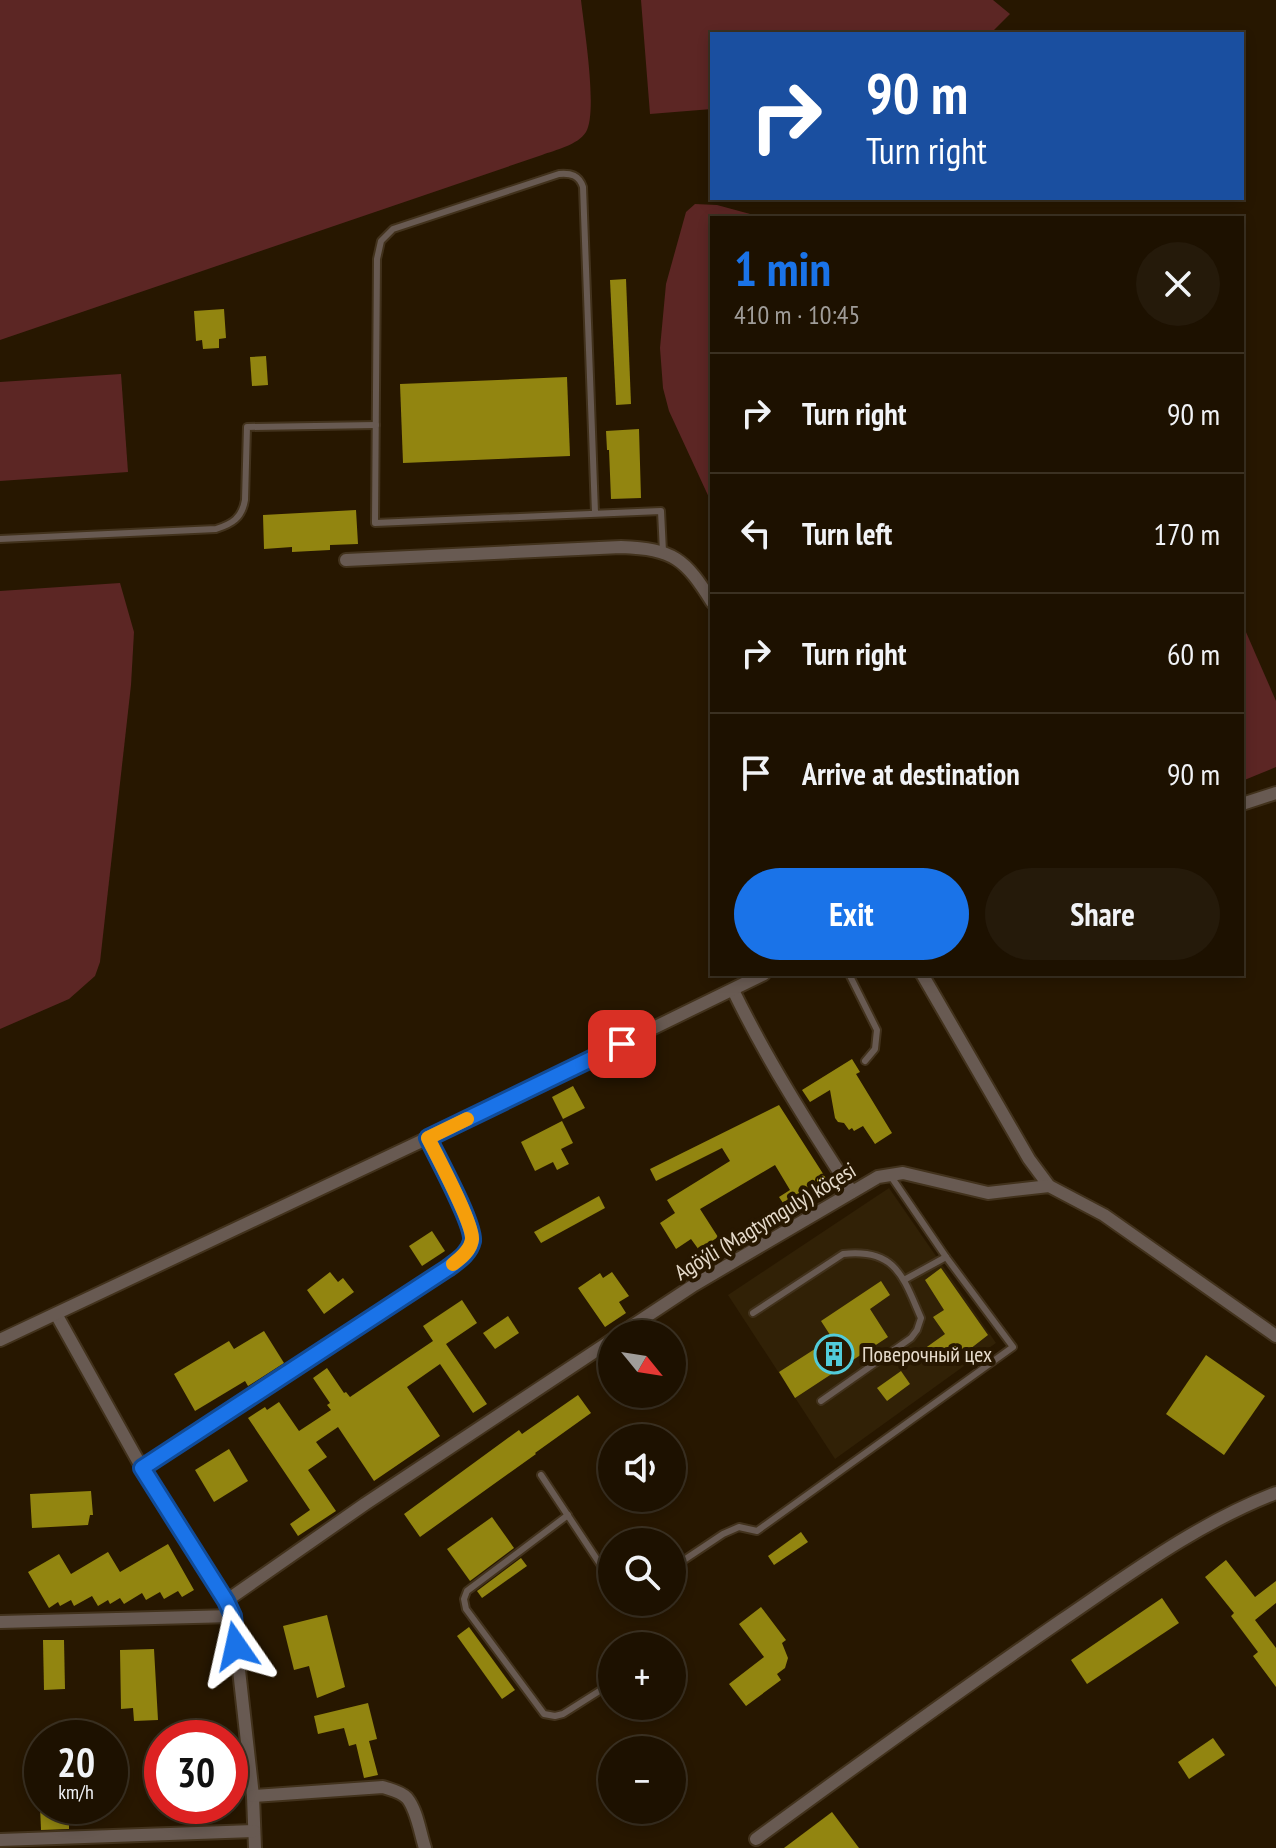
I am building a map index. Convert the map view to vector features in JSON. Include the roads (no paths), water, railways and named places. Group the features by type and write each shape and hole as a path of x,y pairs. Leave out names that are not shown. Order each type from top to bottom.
{"street":[{"path":"346,560 647,548 663,552 687,566 710,599"},
{"path":"1244,803 1276,793"},
{"path":"0,1340 428,1138 760,976"},
{"path":"923,976 1029,1159 1049,1186 1104,1215 1276,1336"},
{"path":"733,990 793,1102 852,1192"},
{"path":"142,1468 465,1255 472,1240 469,1223 428,1138"},
{"name":"Agöýli (Magtymguly) köçesi","path":"641,1320 694,1285 878,1177 903,1173 988,1193 1049,1186"},
{"path":"56,1314 142,1468 233,1616 253,1796 255,1848"},
{"path":"226,1601 365,1504 598,1349"},
{"path":"756,1839 976,1680 1140,1567 1240,1507 1276,1493"},
{"path":"0,1622 233,1616"},
{"path":"253,1796 383,1787 397,1791 407,1798 414,1811 425,1848"},
{"path":"0,1840 254,1831"}],"lane":[{"path":"595,513 581,181 576,175 559,174 393,229 381,241 377,259 375,523 661,511 663,552"},
{"path":"0,539 228,526 243,511 247,427 376,425"},
{"path":"850,976 877,1030 875,1049 865,1061"},
{"path":"686,1559 739,1527 757,1531 1013,1347 890,1175"},
{"path":"753,1313 843,1254 859,1252 893,1264 904,1280 921,1318 917,1330 911,1338 821,1401"},
{"path":"904,1280 946,1257"},
{"path":"541,1475 598,1561"},
{"path":"568,1515 467,1591 464,1599 466,1609 544,1714 563,1714 598,1692"}],"place":[{"name":"Поверочный цех","path":"834,1354"}]}
